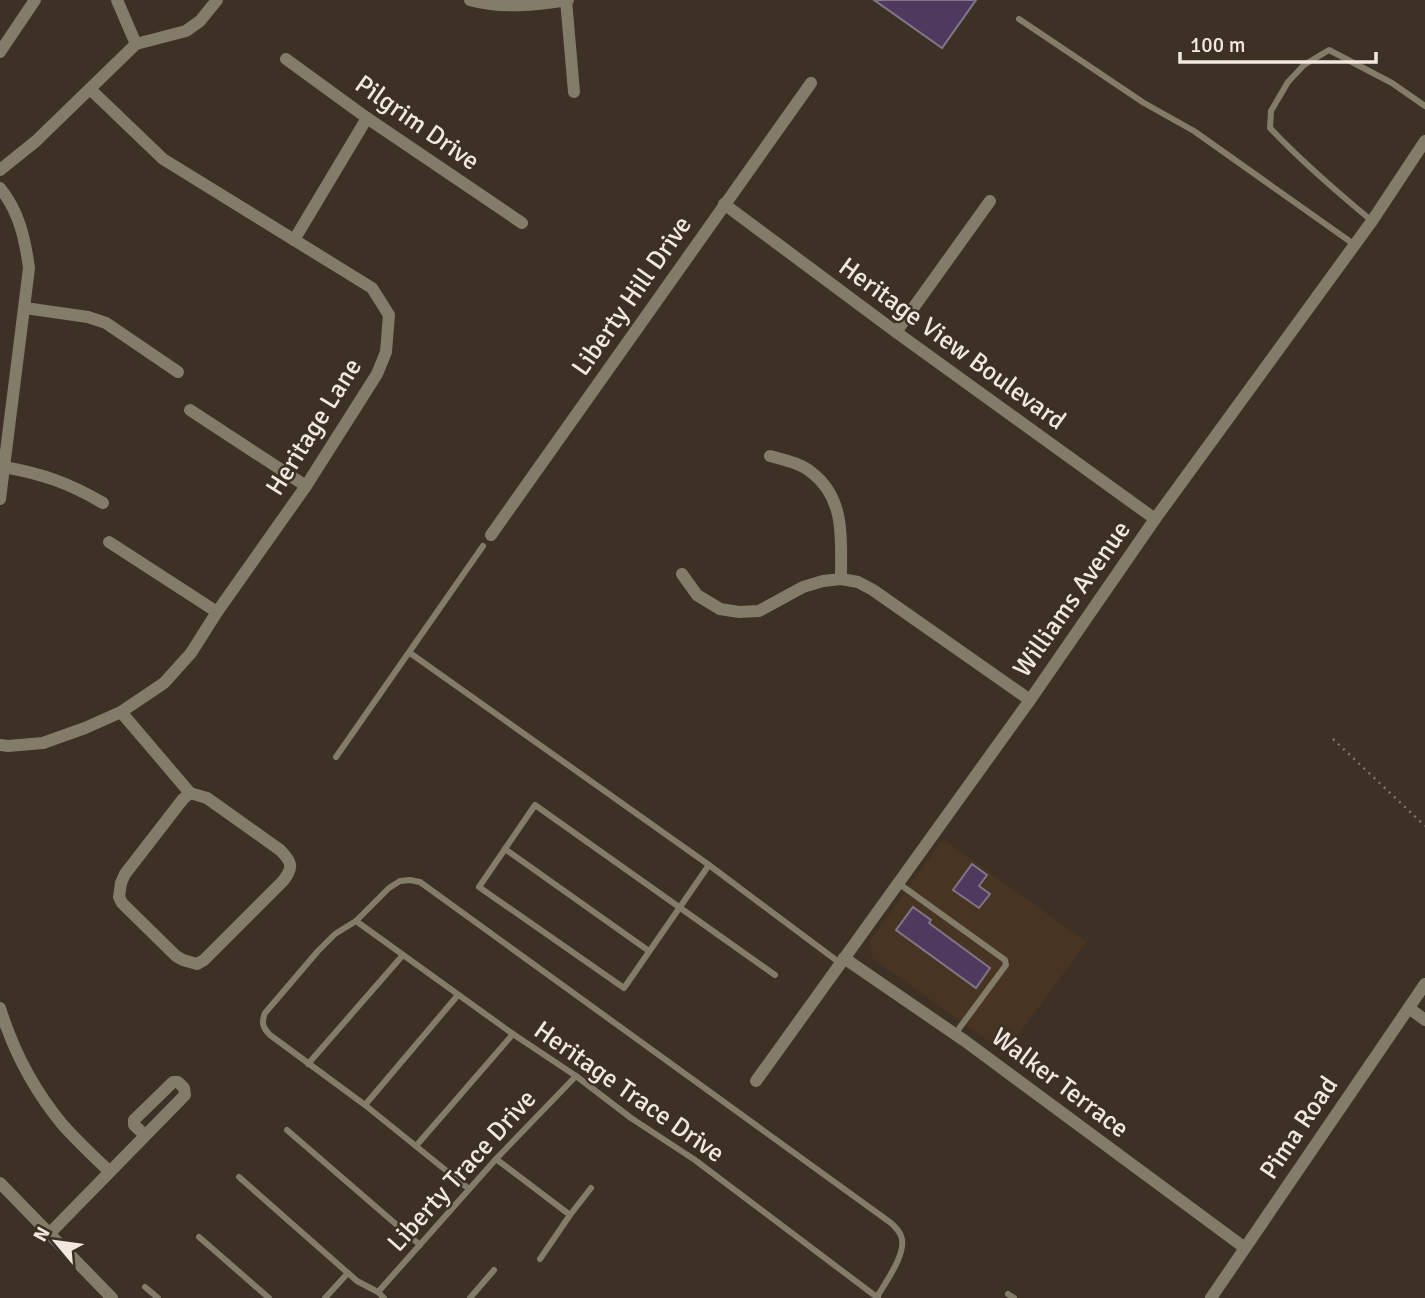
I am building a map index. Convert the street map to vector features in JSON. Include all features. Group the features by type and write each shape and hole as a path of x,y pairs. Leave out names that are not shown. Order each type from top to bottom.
{"street":[{"path":"0,52 35,0"},
{"path":"117,0 136,44"},
{"path":"0,170 36,141 136,44 186,32 200,21 217,0"},
{"path":"470,0 484,4 532,5 567,0 574,92"},
{"name":"Pilgrim Drive","path":"286,59 522,223"},
{"name":"Liberty Hill Drive","path":"487,540 811,83"},
{"name":"Heritage Lane","path":"0,745 43,743 85,728 121,712 164,683 191,653 306,486 377,373 386,352 389,315 372,288 163,159 90,89"},
{"path":"294,240 368,118"},
{"name":"Williams Avenue","path":"756,1081 1030,700 1155,519 1355,245 1425,141"},
{"path":"0,188 19,220 29,268 0,499"},
{"path":"895,332 990,201"},
{"name":"Heritage View Boulevard","path":"724,204 895,332 1155,519"},
{"path":"25,308 88,317 106,323 178,372"},
{"path":"190,410 306,486"},
{"path":"770,456 810,470 827,487 837,506 841,536 841,579"},
{"path":"4,467 56,480 103,503"},
{"path":"109,542 217,612"},
{"path":"682,573 697,594 708,602 720,609 739,612 759,611 803,587 819,582 841,579 858,582 1030,700"},
{"path":"121,712 190,793 207,798 280,850 291,866 283,881 197,964 176,956 118,897 125,874 190,793"},
{"name":"Walker Terrace","path":"842,961 955,1034 1245,1248"},
{"name":"Pima Road","path":"1211,1298 1425,985"},
{"path":"0,1008 14,1046 35,1086 63,1125 109,1171"},
{"path":"1409,1008 1425,1020"},
{"path":"49,1234 145,1135"},
{"path":"0,1184 112,1298"}],"lane":[{"path":"1019,19 1144,103 1194,131 1355,245"},
{"path":"1372,221 1338,193 1270,128 1271,111 1288,82 1304,65 1329,50 1392,83 1425,106"},
{"path":"336,757 487,540"},
{"path":"410,653 842,961"},
{"path":"709,865 680,906 624,988 480,887 535,805 680,906 775,975"},
{"path":"505,849 649,951"},
{"path":"469,1189 365,1105 270,1035 262,1021 265,1013 318,951 400,881 420,882 891,1223 901,1236 902,1249 877,1298"},
{"path":"897,882 1005,960 1006,965 955,1034"},
{"name":"Heritage Trace Drive","path":"356,920 631,1118 695,1160 877,1298"},
{"path":"309,1064 402,955"},
{"path":"365,1105 458,995"},
{"path":"416,1146 513,1034"},
{"name":"Liberty Trace Drive","path":"381,1295 469,1189 576,1076"},
{"path":"287,1130 420,1245"},
{"path":"496,1160 570,1216"},
{"path":"239,1177 357,1281 381,1295"},
{"path":"540,1259 591,1188"},
{"path":"198,1237 270,1298"},
{"path":"470,1298 494,1270"},
{"path":"325,1298 348,1273"},
{"path":"145,1287 158,1298"}],"path":[{"path":"1333,739 1425,826"}],"shaded area":[{"path":"943,839 1087,942 1005,1053 872,958 869,942"}],"building":[{"path":"874,0 976,0 942,48"},
{"path":"972,864 987,875 979,886 990,894 979,908 953,890"},
{"path":"913,907 931,920 929,923 990,968 976,988 896,930"}]}
